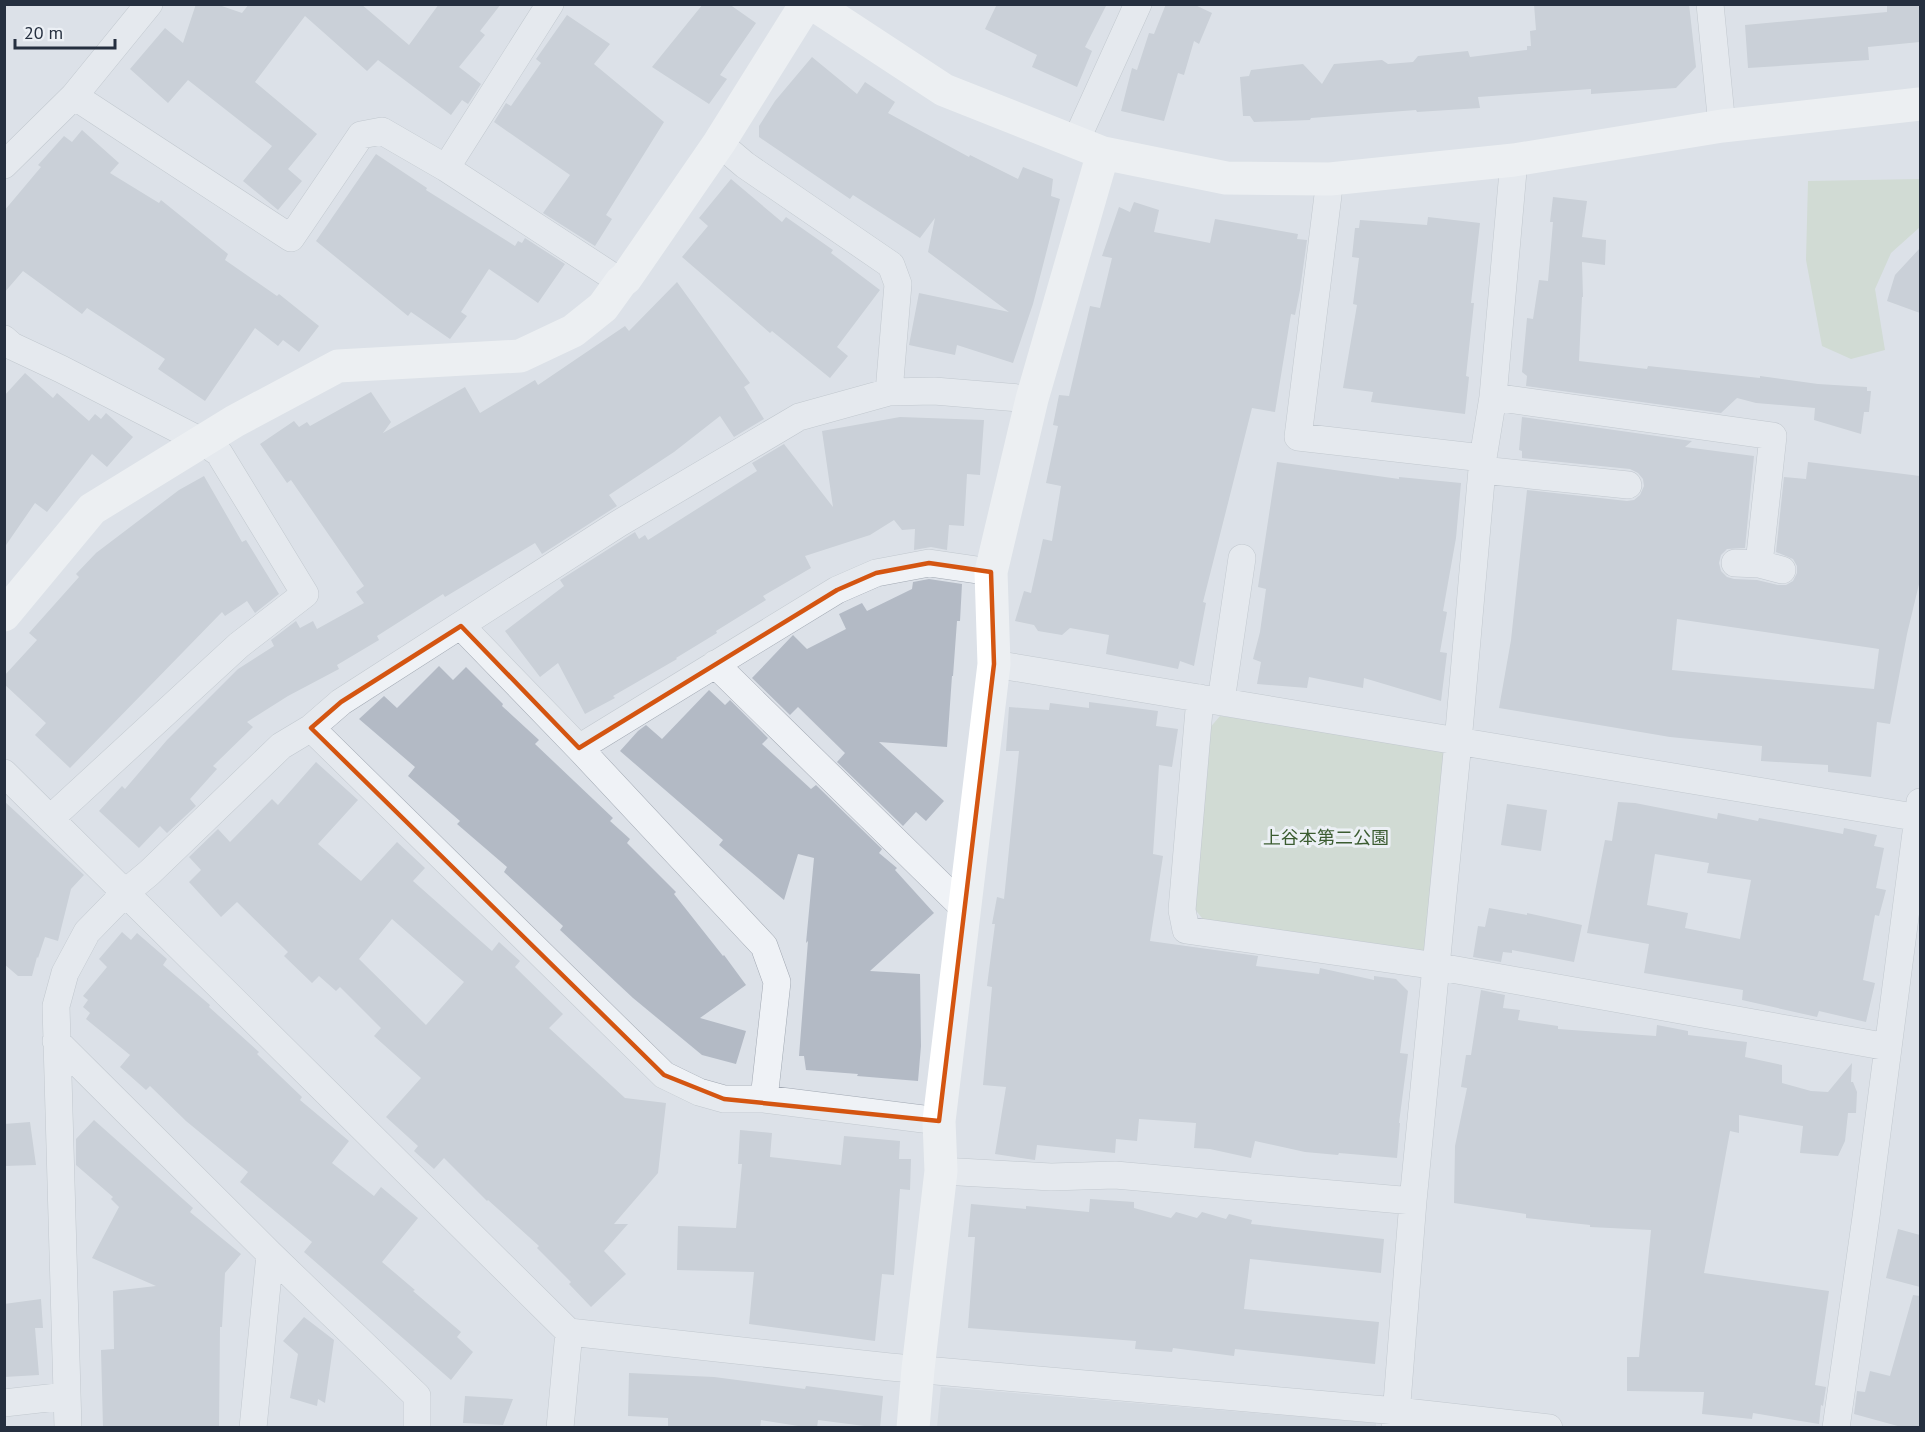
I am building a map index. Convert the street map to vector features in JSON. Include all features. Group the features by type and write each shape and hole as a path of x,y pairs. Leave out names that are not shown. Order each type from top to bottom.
{"street":[{"path":"4,165 74,96 149,4"},
{"path":"446,168 550,4"},
{"path":"4,615 92,509 236,421 338,366 520,356 573,331 603,307 626,278 719,143 807,4"},
{"path":"813,4 944,90 1089,148 1226,178 1330,179 1514,160 1722,126 1920,105"},
{"path":"913,1428 941,1171 939,1121 994,664 991,572 1089,148 1138,4"},
{"path":"1710,4 1722,126"},
{"path":"74,96 291,238 361,135 382,131 446,168 621,282"},
{"path":"719,143 745,165 891,265 898,284 889,392"},
{"path":"1396,1419 1413,1201 1458,742 1482,464 1493,397 1514,160"},
{"path":"1330,179 1298,437 1628,485"},
{"path":"4,339 12,346 203,442 219,453 305,594 239,645 51,818"},
{"path":"68,1428 56,1006 65,973 87,932 126,892 149,873 281,746 311,728 341,702 618,524 799,417 889,392 934,391 1032,399"},
{"path":"1493,397 1773,436 1759,566"},
{"path":"1242,558 1210,700 1182,910 1186,930 1435,966 1888,1047"},
{"path":"579,748 837,590 876,573 929,563 991,572"},
{"path":"461,626 579,748 764,946 777,982 764,1099"},
{"path":"715,664 965,909"},
{"path":"994,664 1458,742 1920,812 1836,1428"},
{"path":"311,728 664,1075 699,1092 724,1099 764,1099 939,1121"},
{"path":"4,773 569,1332 1396,1419 1549,1428"},
{"path":"56,1041 270,1254 417,1396 417,1428"},
{"path":"941,1171 1051,1177 1115,1175 1413,1201"},
{"path":"252,1428 270,1254"},
{"path":"560,1428 569,1332"},
{"path":"4,1402 66,1396"}],"highlighted area":[{"path":"929,563 991,572 994,664 939,1121 724,1099 664,1075 311,728 341,702 461,626 579,748 837,590 876,573"}],"shaded area":[{"path":"941,1387 1376,1423 1376,1428 937,1427"}],"green space":[{"path":"1920,179 1920,227 1891,253 1875,289 1885,350 1851,359 1822,346 1806,260 1808,181"},
{"name":"上谷本第二公園","path":"1220,716 1457,744 1423,964 1206,923 1193,907 1208,730"}],"building":[{"path":"196,4 216,4 242,13 249,4 361,4 409,45 439,4 501,4 480,31 485,35 459,67 481,84 468,104 462,100 451,115 378,60 367,71 305,16 255,82 317,134 288,169 302,181 278,210 243,181 272,146 188,80 168,103 130,69 165,28 183,43"},
{"path":"703,4 729,4 756,23 720,75 727,79 709,104 652,67"},
{"path":"997,4 1107,4 1085,47 1092,51 1077,87 1032,67 1037,55 985,29"},
{"path":"1166,4 1193,4 1212,13 1199,44 1194,41 1184,75 1178,73 1164,121 1121,111 1132,68 1137,70 1149,33 1154,34"},
{"path":"1534,4 1689,4 1696,67 1676,88 1591,94 1591,89 1478,97 1480,108 1417,112 1416,110 1311,118 1310,120 1254,122 1250,116 1243,116 1240,77 1249,76 1251,70 1303,64 1322,84 1334,64 1382,60 1388,64 1413,62 1418,56 1468,51 1470,57 1527,50 1527,46 1531,46 1530,31 1536,30"},
{"path":"1887,4 1920,4 1920,42 1868,47 1869,60 1748,68 1745,25 1887,12"},
{"path":"567,15 610,44 594,64 664,122 606,215 612,219 595,246 543,213 570,175 494,122 506,103 511,106 541,63 536,59"},
{"path":"812,57 857,94 865,82 895,102 888,113 969,157 970,155 1018,179 1023,167 1053,179 1051,196 1060,199 1033,304 1013,363 957,345 955,355 909,345 919,293 1009,312 928,252 935,218 920,238 853,195 850,199 759,137 759,126 775,101"},
{"path":"82,130 119,163 110,173 159,203 161,200 228,254 225,260 277,296 279,294 319,326 299,352 283,340 278,346 255,328 205,401 158,369 165,359 87,308 82,314 23,271 4,293 4,211 41,167 38,165 64,136 72,142"},
{"path":"376,154 427,188 426,190 515,246 518,241 522,243 525,238 565,264 538,303 489,269 461,312 467,316 450,339 411,312 408,316 316,241"},
{"path":"731,179 782,222 786,217 833,250 831,253 880,290 837,347 848,356 830,378 772,331 770,333 682,257 708,226 699,218"},
{"path":"1553,197 1587,201 1582,237 1606,240 1605,265 1582,262 1583,297 1579,361 1647,369 1648,366 1867,387 1867,391 1871,391 1869,412 1864,412 1861,434 1814,420 1815,408 1756,403 1737,398 1721,413 1526,386 1527,376 1522,372 1527,318 1533,319 1539,280 1548,281"},
{"path":"1134,202 1159,210 1154,232 1210,243 1215,219 1298,234 1297,239 1307,240 1300,290 1295,315 1291,314 1275,412 1252,408 1203,602 1206,603 1194,666 1180,661 1178,669 1106,654 1109,635 1070,628 1062,635 1038,631 1034,625 1015,621 1024,591 1031,593 1043,539 1052,541 1061,486 1046,483 1058,426 1053,425 1059,395 1069,396 1090,306 1100,308 1112,258 1102,256 1119,207 1130,212"},
{"path":"1428,217 1480,223 1471,303 1474,303 1466,376 1469,377 1465,414 1371,402 1373,392 1343,388 1357,305 1353,304 1359,258 1352,257 1355,228 1359,228 1360,220 1427,225"},
{"path":"1920,248 1920,313 1887,301 1895,275"},
{"path":"677,282 750,383 744,387 764,419 734,437 720,416 674,452 609,495 617,506 542,554 535,543 445,597 443,594 377,636 379,640 337,665 339,669 288,696 247,722 253,727 213,766 217,769 190,799 196,806 167,833 160,826 139,848 99,811 122,786 125,789 167,740 238,669 274,646 271,640 296,621 300,628 313,621 317,629 364,603 356,592 364,586 291,480 287,483 260,444 294,421 299,427 307,422 310,426 371,392 391,422 383,433 465,387 480,413 535,380 538,385 625,326 629,331"},
{"path":"25,373 53,398 57,393 89,421 95,414 101,419 106,413 133,437 107,467 92,454 47,512 35,503 4,548 4,396"},
{"path":"900,417 984,420 980,475 967,474 964,526 949,525 947,550 931,547 914,550 915,529 902,530 894,520 870,535 805,556 811,568 763,596 766,600 677,659 585,714 558,663 540,677 505,631 564,586 560,580 635,532 639,539 645,535 648,540 757,471 752,463 784,444 833,507 822,431"},
{"path":"1522,417 1692,441 1685,447 1754,456 1745,548 1727,549 1721,555 1719,563 1721,571 1727,577 1778,585 1786,585 1793,581 1797,573 1797,566 1793,559 1776,552 1784,477 1806,479 1808,462 1920,476 1920,580 1890,724 1877,722 1871,777 1828,772 1828,765 1761,761 1762,746 1670,737 1499,708 1511,640 1527,490 1627,501 1634,500 1640,495 1644,486 1643,479 1630,469 1522,458 1522,451 1519,450","holes":["1677,619 1879,649 1874,689 1672,670"]},
{"path":"1277,462 1399,479 1399,477 1461,483 1456,538 1443,611 1447,612 1440,652 1447,653 1441,701 1364,678 1363,688 1309,677 1307,688 1257,684 1261,662 1253,659 1260,632 1266,589 1258,587"},
{"path":"204,476 242,542 246,540 279,594 255,613 247,601 225,616 222,612 70,768 35,735 46,723 4,684 4,676 37,640 29,633 79,577 76,574 96,553 179,490"},
{"path":"929,579 962,584 947,747 879,742 944,801 926,821 916,812 903,826 837,762 845,753 798,707 790,715 752,678 793,635 807,649 846,629 839,614 862,603 867,611 912,589 913,582"},
{"path":"439,666 453,680 466,667 503,704 502,706 539,740 535,744 613,818 610,821 630,839 627,843 676,892 674,894 724,955 746,985 700,1018 746,1031 736,1064 702,1055 633,998 560,930 563,926 504,872 507,867 457,824 460,821 408,776 415,767 359,719 384,696 397,708"},
{"path":"709,690 725,705 730,700 768,738 762,744 811,789 816,785 882,849 879,853 897,868 895,870 934,913 870,971 920,974 921,1046 918,1081 806,1070 804,1056 799,1056 814,858 798,854 784,900 719,845 723,840 620,751 646,725 662,739"},
{"path":"1089,702 1158,711 1156,726 1178,729 1172,767 1159,765 1153,854 1163,856 1150,941 1258,956 1256,966 1319,974 1320,968 1374,980 1374,976 1396,979 1408,991 1400,1053 1408,1054 1397,1158 1305,1152 1255,1141 1251,1158 1194,1148 1196,1123 1139,1119 1137,1141 1116,1139 1115,1153 1037,1145 1035,1160 995,1154 1006,1087 983,1085 992,987 987,986 995,924 992,924 997,897 1004,899 1019,751 1006,751 1009,707 1049,710 1050,703 1089,708"},
{"path":"316,762 358,800 318,844 361,881 397,842 425,868 413,881 492,951 499,942 520,961 515,967 563,1014 549,1028 625,1098 666,1103 658,1173 614,1224 628,1224 604,1251 626,1274 591,1307 569,1284 571,1282 537,1248 539,1246 487,1201 444,1158 434,1169 414,1151 418,1146 386,1117 421,1078 374,1036 381,1028 340,987 336,991 319,976 312,983 284,956 288,952 237,902 221,917 189,882 201,870 189,857 218,829 230,842 272,799 278,805","holes":["392,919 464,982 426,1025 359,959"]},
{"path":"4,801 84,875 71,889 58,941 45,937 32,976 18,976 4,964"},
{"path":"1618,802 1635,803 1717,819 1718,813 1758,821 1759,818 1843,834 1844,828 1877,835 1874,846 1884,848 1876,888 1886,890 1879,916 1875,915 1863,980 1875,983 1866,1022 1819,1011 1817,1017 1742,1000 1743,990 1644,973 1649,944 1587,933 1605,840 1612,841","holes":["1655,854 1709,863 1707,873 1751,880 1740,939 1685,928 1688,913 1647,905"]},
{"path":"1507,804 1547,810 1541,851 1501,845"},
{"path":"1489,908 1527,915 1527,913 1582,925 1574,962 1512,950 1512,953 1503,952 1501,962 1473,957 1478,926 1485,927"},
{"path":"122,932 131,940 137,933 167,959 163,965 210,1005 209,1007 259,1052 257,1054 302,1097 300,1100 349,1141 332,1163 374,1196 381,1187 418,1218 382,1262 461,1332 457,1337 473,1352 451,1380 304,1252 312,1242 240,1182 248,1172 186,1121 150,1086 146,1090 120,1067 130,1055 86,1019 90,1013 83,1007 88,1000 83,996 107,967 99,959"},
{"path":"1481,990 1505,995 1503,1008 1520,1010 1518,1020 1558,1026 1558,1029 1656,1036 1657,1025 1688,1031 1688,1035 1747,1042 1745,1057 1782,1065 1782,1083 1811,1091 1828,1092 1852,1063 1851,1082 1857,1092 1856,1113 1848,1113 1845,1141 1838,1156 1800,1153 1803,1126 1739,1115 1739,1133 1730,1131 1704,1273 1829,1291 1815,1385 1826,1387 1819,1424 1753,1413 1752,1419 1702,1414 1704,1392 1627,1391 1627,1357 1639,1357 1651,1230 1590,1227 1590,1225 1526,1218 1526,1214 1454,1203 1455,1146 1467,1088 1461,1087 1466,1055 1471,1055"},
{"path":"94,1120 193,1208 190,1212 241,1254 225,1273 222,1327 220,1327 219,1428 103,1428 101,1350 114,1349 113,1291 156,1286 92,1258 119,1207 111,1199 113,1197 76,1165 76,1139"},
{"path":"30,1122 36,1165 4,1166 4,1124"},
{"path":"740,1130 772,1133 770,1157 841,1165 844,1136 900,1141 899,1159 911,1159 910,1190 900,1189 894,1275 882,1274 875,1341 749,1324 754,1272 677,1270 678,1226 736,1228 742,1164 738,1164"},
{"path":"1090,1199 1134,1202 1134,1208 1171,1218 1176,1212 1197,1218 1202,1212 1226,1219 1229,1214 1252,1220 1251,1224 1384,1239 1381,1273 1250,1259 1244,1309 1379,1322 1375,1364 1235,1349 1234,1356 1173,1348 1172,1352 1135,1349 1136,1341 968,1328 975,1237 968,1237 971,1204 1089,1212"},
{"path":"1898,1229 1920,1235 1920,1287 1886,1278"},
{"path":"1913,1295 1920,1296 1920,1428 1905,1428 1854,1414 1857,1391 1865,1392 1870,1371 1890,1376"},
{"path":"41,1299 43,1328 35,1328 39,1375 4,1377 4,1304"},
{"path":"304,1317 334,1340 325,1403 318,1399 317,1406 290,1398 298,1354 283,1341"},
{"path":"629,1373 714,1377 883,1396 880,1428 818,1420 817,1428 811,1428 761,1420 760,1428 668,1428 668,1418 628,1416"},
{"path":"465,1396 513,1399 503,1425 463,1423"}]}
